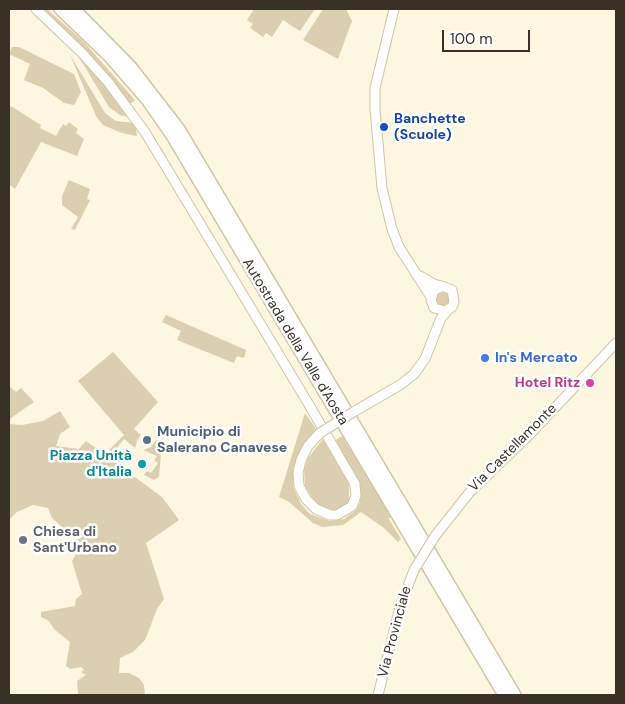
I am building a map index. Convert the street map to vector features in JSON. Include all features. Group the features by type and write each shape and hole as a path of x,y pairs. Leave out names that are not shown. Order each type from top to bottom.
{"highway":[{"name":"Autostrada della Valle d'Aosta","path":"60,9 109,56 148,102 171,134 504,695"},
{"name":"Autostrada della Valle d'Aosta","path":"74,9 131,67 179,129 515,695"}],"main road":[{"path":"36,9 89,60 145,132 337,452 352,476 356,490 352,506 337,515 330,515 316,509 306,499 299,486 298,474 301,460 308,446 320,433 355,411 400,385 414,374 425,359 436,332 448,310 453,305 454,296 449,288 441,287 425,280 412,269"},
{"path":"394,9 376,78 375,109 379,159 389,217 399,247 431,297 436,332"},
{"path":"431,297 434,290 441,287"},
{"path":"434,308 441,311 448,310"},
{"name":"Via Castellamonte","path":"414,570 436,536 469,493 535,429 616,343"},
{"name":"Via Provinciale","path":"378,695 400,608 414,570"}],"shaded area":[{"path":"47,9 84,42 135,100 130,104 84,48 45,10"},
{"path":"254,9 315,9 300,31 283,20 272,37 266,33 263,37 250,28 253,24 247,20"},
{"path":"323,9 346,9 352,21 338,59 303,40"},
{"path":"12,47 19,47 74,74 81,92 74,105 64,103 43,88 24,80 30,64 9,54"},
{"path":"77,54 94,71 128,117 120,115 109,107"},
{"path":"70,55 105,113 116,121 135,123 137,136 122,133 103,125 96,116"},
{"path":"11,106 41,125 40,128 56,136 63,124 66,126 69,122 78,129 76,133 84,139 77,156 41,142 15,189 9,184 9,109"},
{"path":"69,180 90,189 87,199 90,200 75,230 71,229 78,217 62,205 62,196"},
{"path":"440,292 446,292 450,299 446,306 440,306 436,302 436,296"},
{"path":"166,315 246,350 244,358 237,356 234,363 177,340 181,331 162,322"},
{"path":"113,352 158,402 134,429 141,435 135,448 124,439 113,453 109,450 124,435 78,381"},
{"path":"9,386 16,392 21,388 34,402 11,418 9,424"},
{"path":"60,411 70,427 60,434 56,446 79,449 86,441 162,497 179,520 146,543 164,599 157,609 145,640 133,652 120,658 119,673 129,673 139,678 144,685 145,695 78,694 77,681 86,675 81,672 84,670 81,667 70,669 66,666 70,642 54,629 49,621 41,617 41,612 75,606 76,599 82,594 72,561 81,545 77,538 69,538 66,534 57,531 61,526 52,518 48,508 33,505 17,512 9,520 9,424 22,425 43,421"},
{"path":"305,413 316,429 301,448 293,468 293,486 301,504 310,514 330,521 344,519 356,510 360,502 360,486 336,440 342,436 392,518 388,518 401,539 398,542 384,528 361,512 343,525 322,527 313,523 289,502 279,497"},
{"path":"323,439 349,484 349,502 344,509 338,511 330,510 316,503 305,487 304,469 308,458"},
{"path":"156,440 162,444 159,477 154,480 144,475 147,471 151,473 158,463 154,460 157,456 143,450 151,447"}],"place":[{"name":"Banchette (Scuole)","path":"384,127"},
{"name":"In's Mercato","path":"485,358"},
{"name":"Hotel Ritz","path":"590,383"},
{"name":"Municipio di Salerano Canavese","path":"147,440"},
{"name":"Piazza Unità d'Italia","path":"142,464"},
{"name":"Chiesa di Sant'Urbano","path":"23,540"}]}
